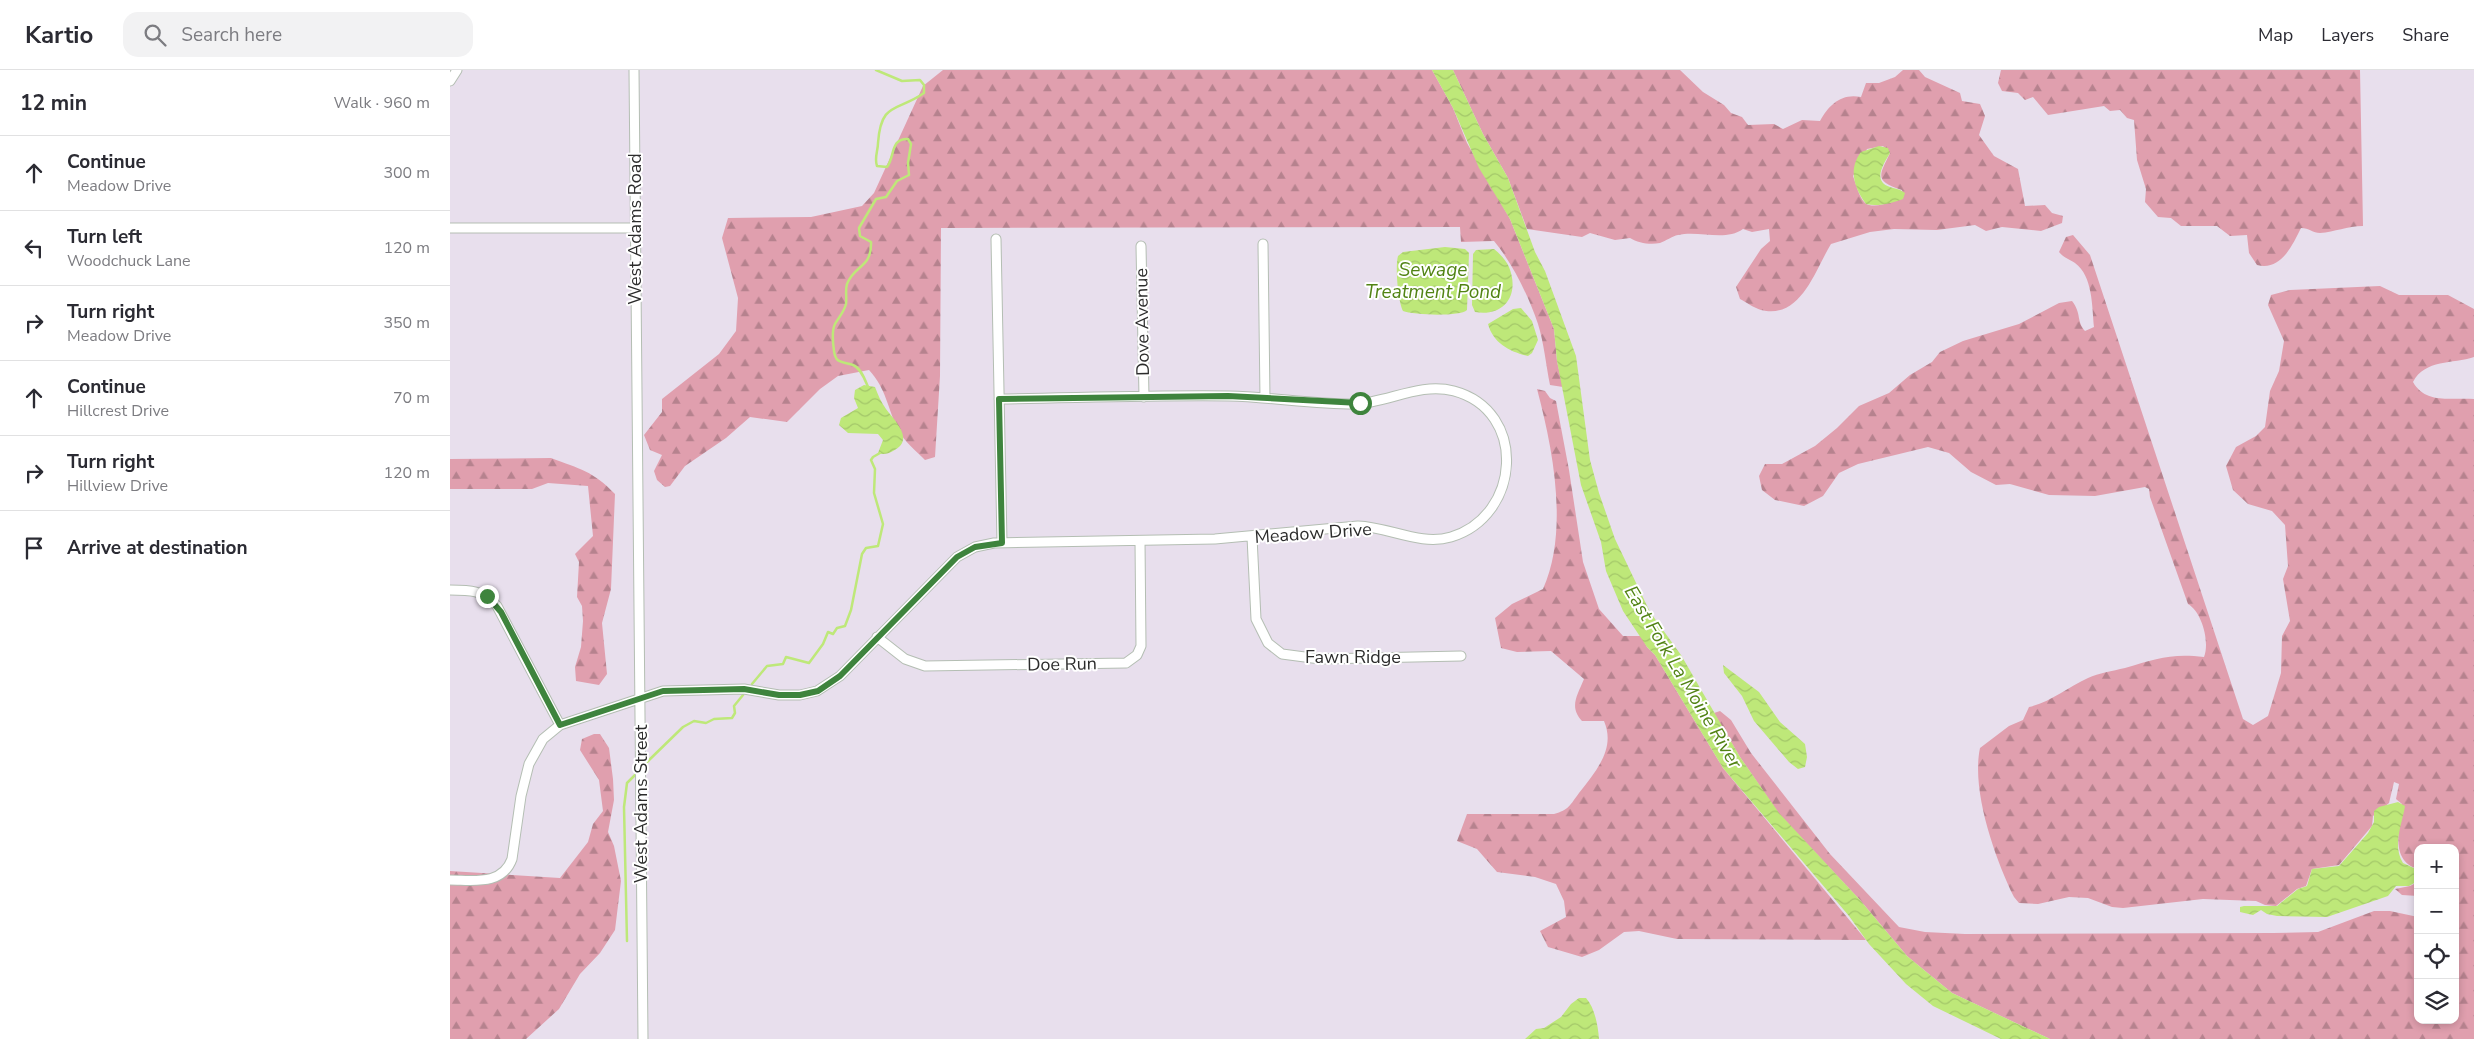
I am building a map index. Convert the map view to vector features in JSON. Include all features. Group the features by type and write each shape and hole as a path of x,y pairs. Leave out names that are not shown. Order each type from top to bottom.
{"street":[{"path":"450,82 457,70"},
{"name":"West Adams Road","path":"634,70 636,389"},
{"path":"450,228 635,228"},
{"path":"996,239 1002,543"},
{"path":"1263,244 1265,398"},
{"name":"Dove Avenue","path":"1141,246 1144,397"},
{"name":"West Adams Street","path":"636,389 643,1039"},
{"name":"Meadow Drive","path":"560,725 663,691 744,689 779,695 812,693 840,676 877,636 957,557 975,547 1002,543 1252,537 1358,526 1377,527 1429,540 1451,537 1468,531 1487,515 1500,497 1507,470 1505,442 1496,423 1483,407 1456,392 1436,389 1420,390 1360,403 1265,398 999,399"},
{"name":"Fawn Ridge","path":"1252,537 1256,619 1268,643 1282,654 1320,659 1460,656"},
{"name":"Doe Run","path":"877,636 905,658 925,666 1126,663 1137,655 1141,646 1140,541"},
{"path":"450,590 470,590 482,593 497,606 560,725 539,744 529,764 521,796 512,859 508,868 500,875 491,879 450,880"}],"green space":[{"path":"943,70 1432,70 1453,108 1467,143 1510,219 1554,329 1557,361 1563,387 1550,385 1538,324 1530,302 1514,270 1494,241 1461,242 1460,227 941,228 940,376 935,457 925,460 903,438 879,384 869,370 838,376 820,389 787,422 750,417 726,438 685,466 670,486 665,487 657,480 654,471 662,455 650,450 644,435 662,412 662,399 719,354 736,331 738,298 722,238 728,218 811,217 862,206 874,193 923,86"},
{"path":"1453,70 1680,70 1703,92 1724,105 1731,113 1742,117 1748,125 1774,124 1783,129 1802,120 1820,121 1827,110 1836,102 1847,97 1861,97 1866,83 1879,83 1895,77 1903,70 1919,70 1925,77 1960,93 1962,101 1980,104 1985,116 1979,135 1994,156 2018,169 2025,206 2045,205 2052,213 2063,216 2062,223 2041,231 2002,227 1986,231 1975,225 1937,230 1894,229 1870,232 1831,244 1805,290 1787,308 1775,311 1761,310 1740,299 1736,287 1761,249 1770,241 1769,229 1752,232 1743,229 1728,235 1686,234 1652,244 1630,238 1615,240 1590,233 1582,237 1527,229 1508,178 1483,134","holes":["1883,146 1890,153 1883,167 1881,177 1887,184 1902,190 1904,196 1885,204 1869,205 1861,197 1853,176 1867,149"]},
{"path":"2001,70 2360,70 2363,226 2320,233 2301,228 2285,256 2273,264 2257,265 2249,253 2247,235 2230,236 2217,226 2181,226 2171,218 2158,217 2145,202 2146,189 2137,160 2134,120 2127,118 2120,110 2110,111 2104,106 2048,115 2033,97 2025,100 2018,93 2002,91 1998,83"},
{"path":"2073,235 2090,255 2243,719 2253,725 2268,716 2281,673 2282,636 2290,621 2283,579 2288,566 2285,525 2272,511 2248,504 2233,490 2226,466 2236,447 2256,436 2265,427 2270,391 2279,371 2284,341 2268,305 2271,295 2290,290 2380,286 2399,295 2448,295 2474,309 2474,357 2432,366 2425,369 2413,382 2418,389 2432,397 2474,399 2474,1039 2050,1039 1952,993 1907,956 1860,900 1779,814 1740,757 1714,713 1720,711 1731,720 1751,753 1830,854 1899,927 1925,932 1965,934 2318,932 2374,911 2390,911 2414,916 2414,1024 2459,1024 2459,844 2414,844 2414,867 2409,865 2403,858 2398,842 2402,804 2396,799 2399,784 2394,782 2389,803 2373,816 2372,826 2339,865 2312,869 2306,886 2297,889 2276,906 2265,905 2256,901 2203,899 2123,908 2112,907 2088,898 2069,897 2038,904 2019,903 2014,897 1999,863 1986,824 1979,784 1978,765 1980,748 2009,726 2023,720 2029,707 2045,702 2092,676 2164,658 2182,656 2204,657 2206,651 2204,628 2193,608 2188,604 2150,497 2149,489 2145,487 2095,496 2049,495 2010,484 1996,485 1971,472 1949,453 1928,447 1858,464 1839,473 1823,496 1804,506 1775,500 1762,490 1759,476 1765,464 1782,464 1815,446 1859,406 1889,393 1910,375 1932,362 1940,352 1963,341 2019,324 2059,303 2072,301 2085,331 2094,327 2092,301 2085,276 2075,263 2059,252 2066,237"},
{"path":"1537,389 1545,391 1550,398 1556,401 1583,562 1599,609 1623,636 1641,636 1647,647 1655,655 1723,768 1866,940 1677,939 1639,931 1624,932 1599,950 1582,957 1548,947 1540,931 1566,917 1564,901 1556,884 1535,877 1497,872 1477,849 1457,841 1467,814 1554,814 1566,809 1598,768 1608,741 1604,721 1582,721 1576,711 1577,696 1584,679 1551,651 1517,652 1501,648 1495,618 1512,604 1543,589 1551,566 1555,542 1557,516 1553,463"},
{"path":"551,458 593,475 615,494 611,589 602,623 607,674 599,685 576,681 575,667 581,647 583,621 582,606 577,597 579,562 575,554 593,536 588,486 548,483 532,489 450,489 450,459"},
{"path":"594,734 600,734 609,748 613,779 614,800 608,832 614,846 621,881 615,930 600,953 580,974 559,1009 526,1039 450,1039 450,871 560,878 588,842 593,824 603,811 599,780 580,750 582,739"},
{"path":"2414,884 2414,896 2402,895 2395,889"}],"water":[{"name":"East Fork La Moine River","path":"1432,70 1453,70 1483,134 1508,178 1576,356 1590,460 1615,539 1650,612 1681,655 1740,757 1779,813 1860,900 1907,956 1952,993 2050,1039 2001,1039 1933,1006 1906,984 1869,944 1849,916 1723,768 1655,655 1647,647 1623,611 1606,571 1601,542 1581,485 1557,361 1554,329 1510,219 1479,168 1453,108"},
{"path":"1879,146 1888,148 1890,153 1881,171 1881,180 1884,184 1905,193 1903,199 1880,205 1871,205 1866,204 1858,192 1854,172 1857,158 1861,152"},
{"name":"Sewage Treatment Pond","path":"1445,247 1465,249 1469,253 1467,310 1455,314 1436,315 1403,311 1398,284 1398,256 1403,252"},
{"name":"Sewage Treatment Pond","path":"1494,249 1503,257 1509,267 1513,286 1511,294 1507,302 1495,311 1486,313 1475,312 1472,305 1473,254 1476,250"},
{"name":"Sewage Treatment Pond","path":"1521,308 1532,321 1538,340 1532,353 1528,356 1503,346 1490,331 1488,324 1513,309"},
{"path":"864,385 875,387 878,396 901,430 903,441 900,446 889,453 878,453 883,440 878,434 848,433 839,425 841,418 858,408 854,398 855,390"},
{"path":"1723,665 1759,692 1780,722 1805,744 1807,757 1805,767 1798,769 1789,762 1754,721 1742,696 1724,673"},
{"path":"2398,802 2405,806 2398,849 2403,863 2414,868 2414,883 2409,886 2396,886 2388,896 2327,917 2277,916 2267,914 2261,910 2253,915 2240,912 2240,907 2244,906 2277,906 2298,889 2307,886 2312,869 2339,866 2368,833 2374,822 2374,811 2379,807"},
{"path":"1579,998 1586,998 1592,1007 1599,1039 1525,1039 1536,1029 1544,1028 1561,1017 1571,1004"}],"waterway":[{"path":"868,387 862,374 856,367 836,359 833,330 846,304 847,284 854,273 866,262 871,250 871,242 860,236 859,228 876,199 886,197 897,181 909,175 908,163 911,144 908,139 898,142 887,167 877,166 876,157 883,120 892,109 924,93 924,85 920,80 902,81 876,70"},
{"path":"752,684 767,666 783,664 786,657 809,663 823,644 828,632 833,634 837,628 845,626 851,610 862,554 866,548 878,546 883,524 874,493 875,469 871,460 880,453"},
{"path":"646,763 683,727 694,721 706,723 714,719 732,718 735,713 734,706 743,695"},
{"path":"627,941 624,807 627,783 635,775"}],"route":[{"path":"487,596 501,612 560,725 663,691 744,689 779,695 812,693 840,676 877,636 957,557 975,547 1002,543 999,399 1228,396 1360,403"}]}
